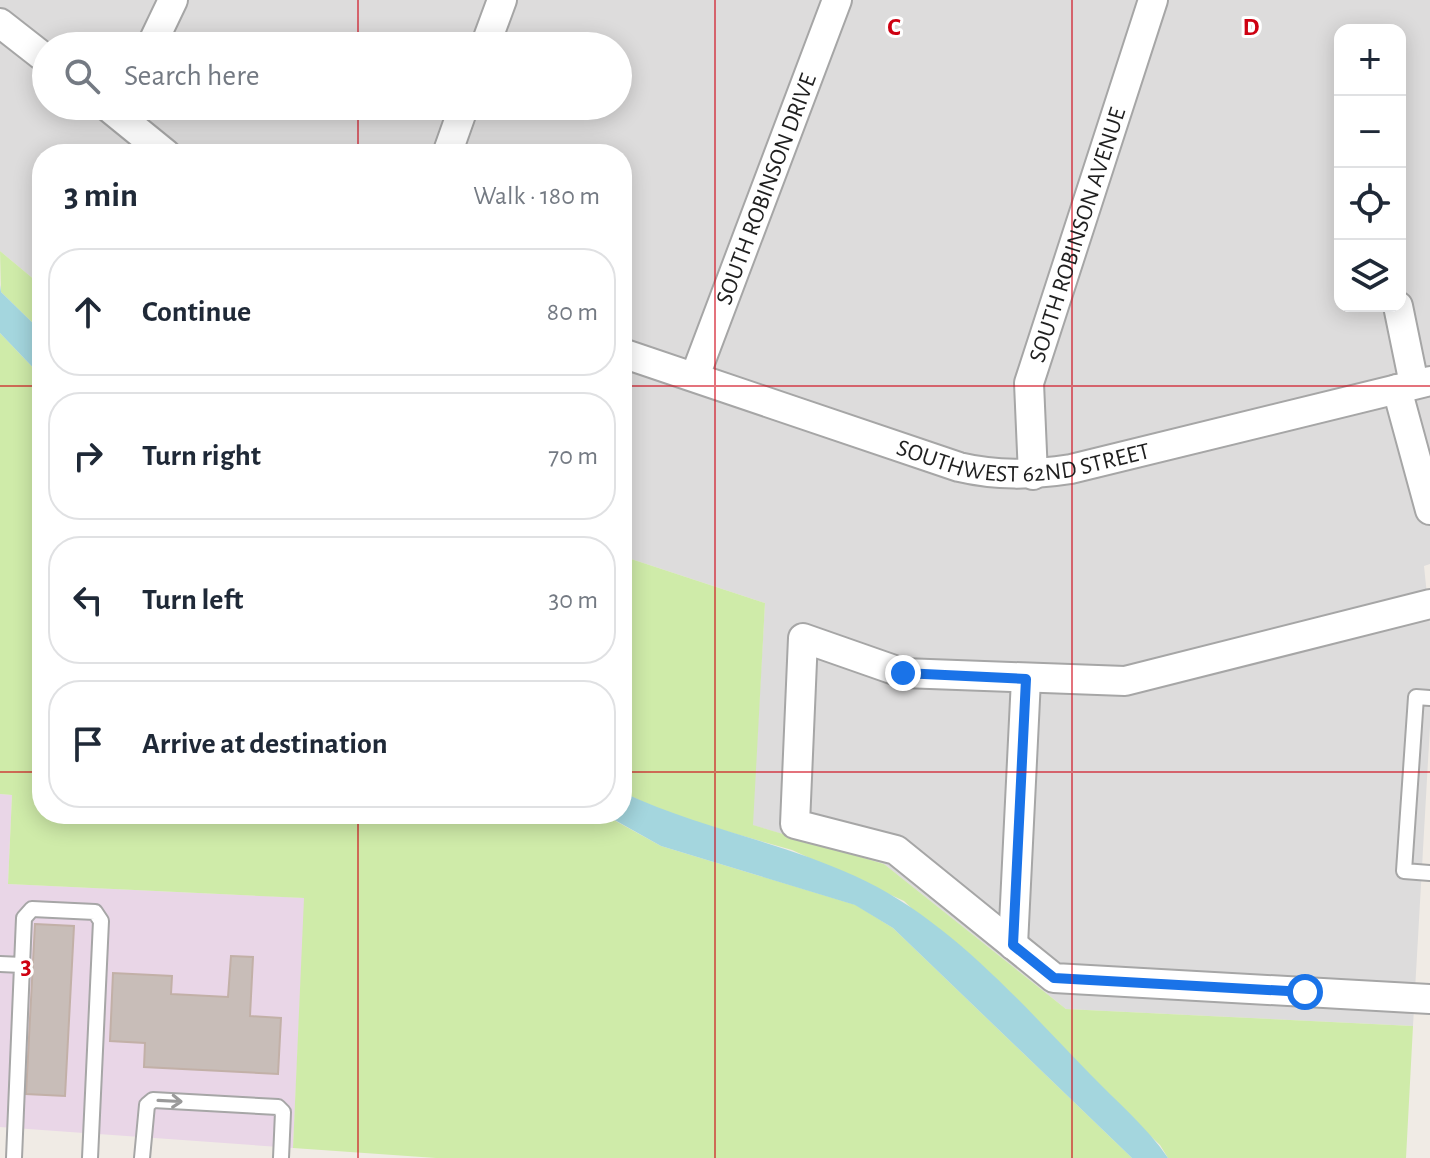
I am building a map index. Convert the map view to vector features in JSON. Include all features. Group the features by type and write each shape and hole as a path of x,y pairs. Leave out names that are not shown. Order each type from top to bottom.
{"street":[{"path":"158,32 173,0"},
{"path":"490,32 502,0"},
{"name":"SOUTH ROBINSON DRIVE","path":"695,376 837,0"},
{"name":"SOUTH ROBINSON AVENUE","path":"1033,475 1029,383 1153,0"},
{"path":"0,23 32,48"},
{"path":"124,120 154,144"},
{"path":"451,144 459,120"},
{"path":"1399,312 1413,385 1430,510"},
{"name":"SOUTHWEST 62ND STREET","path":"632,356 959,467 986,473 1033,475 1071,469 1413,385"},
{"path":"1430,604 1125,681 903,673 803,638 795,824 896,850 1054,978 1430,999"},
{"path":"1013,945 1026,679"}],"lane":[{"path":"1430,698 1416,697 1404,871 1430,873"},
{"path":"14,1158 24,918 32,909 95,912 101,921 90,1158"},
{"path":"0,964 22,965"},
{"path":"142,1158 147,1105 153,1100 278,1107 283,1112 281,1158"}],"shaded area":[{"path":"0,0 1430,0 1430,564 1424,566 1430,624 1430,726 1413,1026 1066,1009 884,864 752,825 765,603 632,559 632,144 32,144 32,278 0,251"},
{"path":"0,794 12,795 8,884 305,898 293,1148 0,1127"}],"green space":[{"path":"0,251 32,278 32,322 1,292"},
{"path":"0,333 32,367 32,824 621,824 661,846 856,905 893,928 1132,1158 436,1158 293,1148 304,898 8,884 12,795 0,794"},
{"path":"632,559 765,603 753,825 884,864 1066,1009 1413,1026 1406,1158 1168,1158 1160,1145 904,901 792,850 673,816 632,797"}],"water":[{"path":"0,285 1,292 32,322 32,367 0,333"},
{"path":"632,796 826,864 889,894 952,938 981,964 1141,1125 1168,1158 1132,1158 893,928 855,905 661,846 622,824 632,824"}],"building":[{"path":"35,924 74,926 65,1096 26,1094"},
{"path":"231,956 253,957 250,1016 281,1018 278,1074 144,1067 145,1043 110,1041 113,973 172,976 171,994 228,997"}],"route":[{"path":"903,673 1026,679 1013,945 1054,978 1305,992"}]}
